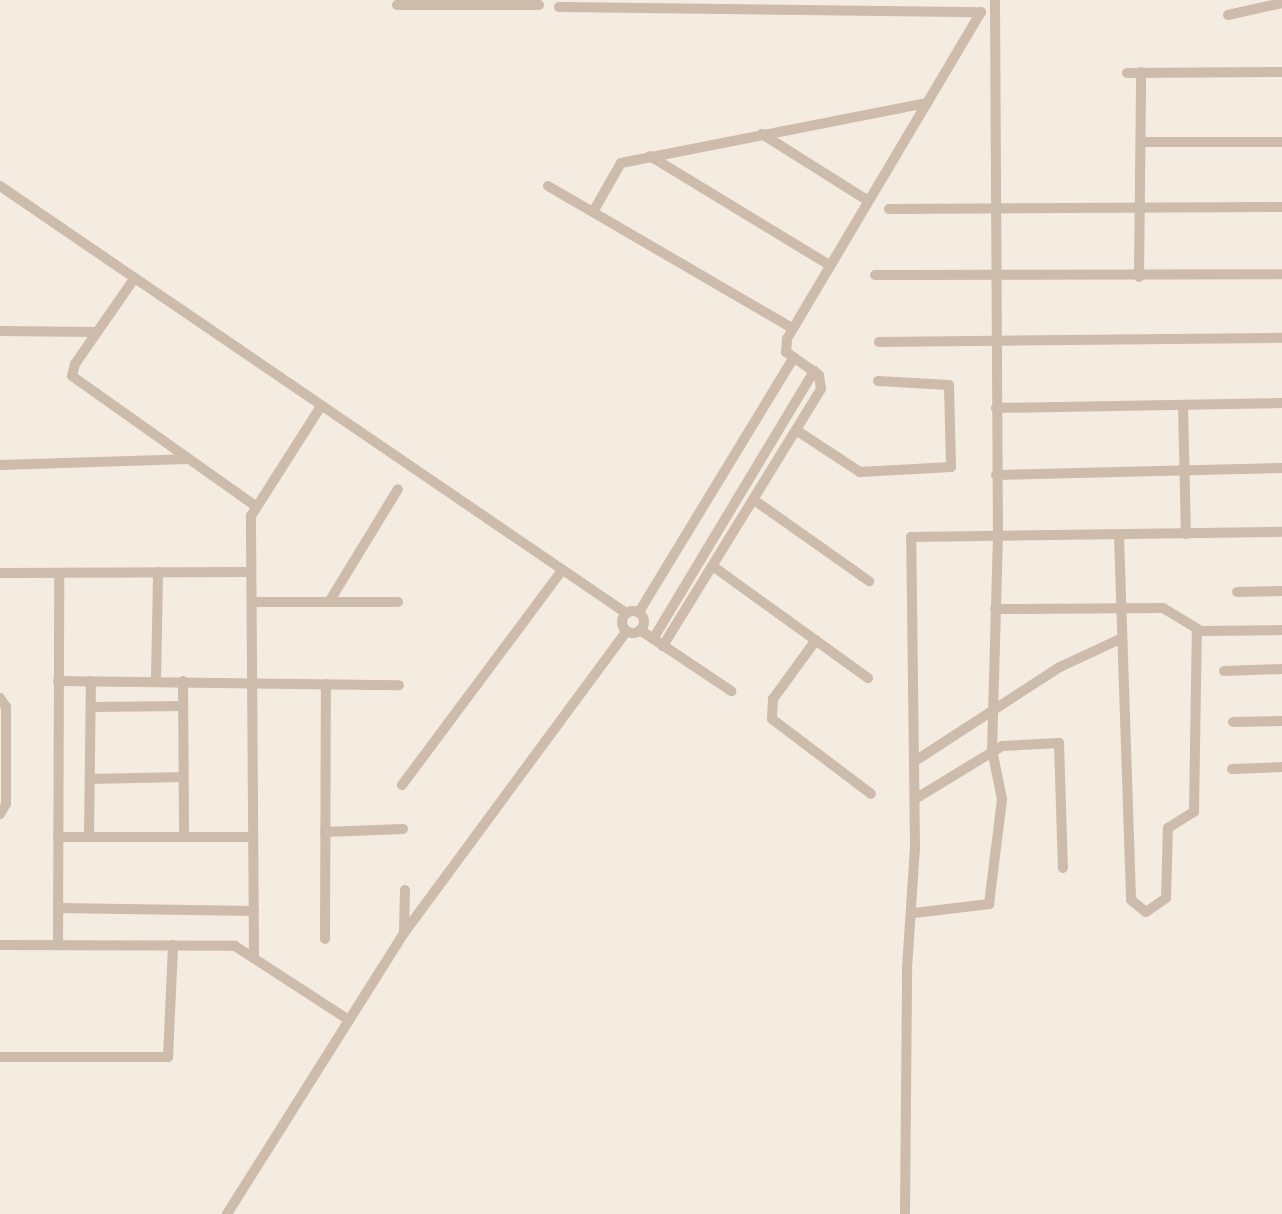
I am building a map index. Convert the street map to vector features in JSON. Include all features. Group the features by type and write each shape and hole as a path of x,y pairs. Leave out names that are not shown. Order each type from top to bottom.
{"street":[{"path":"914,914 984,907 992,898 1002,799 992,750 998,539 995,0"},
{"path":"1228,15 1262,4 1282,3"},
{"path":"559,7 766,4 979,10 927,103 792,328 785,348 814,372 823,384 714,567 663,646"},
{"path":"397,5 540,5"},
{"path":"1139,277 1141,72"},
{"path":"1127,73 1282,72"},
{"path":"593,212 616,167 650,156 927,103"},
{"path":"762,134 867,200"},
{"path":"1141,142 1282,142"},
{"path":"650,156 829,265"},
{"path":"0,186 626,613 639,612"},
{"path":"548,187 792,328"},
{"path":"889,209 1282,207"},
{"path":"875,275 1139,277 1282,274"},
{"path":"134,279 94,332 72,370 76,382 254,505"},
{"path":"0,331 94,332"},
{"path":"880,342 1282,338"},
{"path":"640,630 639,612 794,357"},
{"path":"653,639 814,372"},
{"path":"796,430 860,472 951,467 949,384 878,381"},
{"path":"996,408 1282,403"},
{"path":"1183,405 1186,534"},
{"path":"254,954 254,682 251,572 254,505 321,406"},
{"path":"0,465 187,459"},
{"path":"996,475 1282,468"},
{"path":"329,602 398,489"},
{"path":"754,500 869,581"},
{"path":"905,1214 907,968 914,914 915,799 910,540 917,535 998,539 1282,532"},
{"path":"1119,536 1131,900 1146,912 1166,898 1168,828 1194,812 1197,629"},
{"path":"714,567 868,678"},
{"path":"402,785 562,570"},
{"path":"156,680 158,572"},
{"path":"0,573 251,572"},
{"path":"58,944 59,573"},
{"path":"1237,592 1282,591"},
{"path":"252,602 398,602"},
{"path":"995,609 1121,606 1168,609 1197,629 1282,630"},
{"path":"227,1214 404,933 627,631 626,613"},
{"path":"627,631 640,630 731,691"},
{"path":"915,761 1060,667 1122,638"},
{"path":"816,640 773,699 772,719 871,794"},
{"path":"1224,671 1282,669"},
{"path":"58,681 156,680 399,685"},
{"path":"89,837 92,681"},
{"path":"183,681 184,837"},
{"path":"325,939 326,684"},
{"path":"0,698 6,707 6,804 0,814"},
{"path":"91,707 183,706"},
{"path":"1233,722 1282,722"},
{"path":"915,799 992,750 1061,747 1063,868"},
{"path":"1233,769 1282,767"},
{"path":"90,779 184,777"},
{"path":"326,832 403,829"},
{"path":"58,837 252,837"},
{"path":"404,933 405,890"},
{"path":"58,908 254,911"},
{"path":"0,1057 168,1057 173,944"},
{"path":"0,945 226,945 254,954 349,1020"}]}
